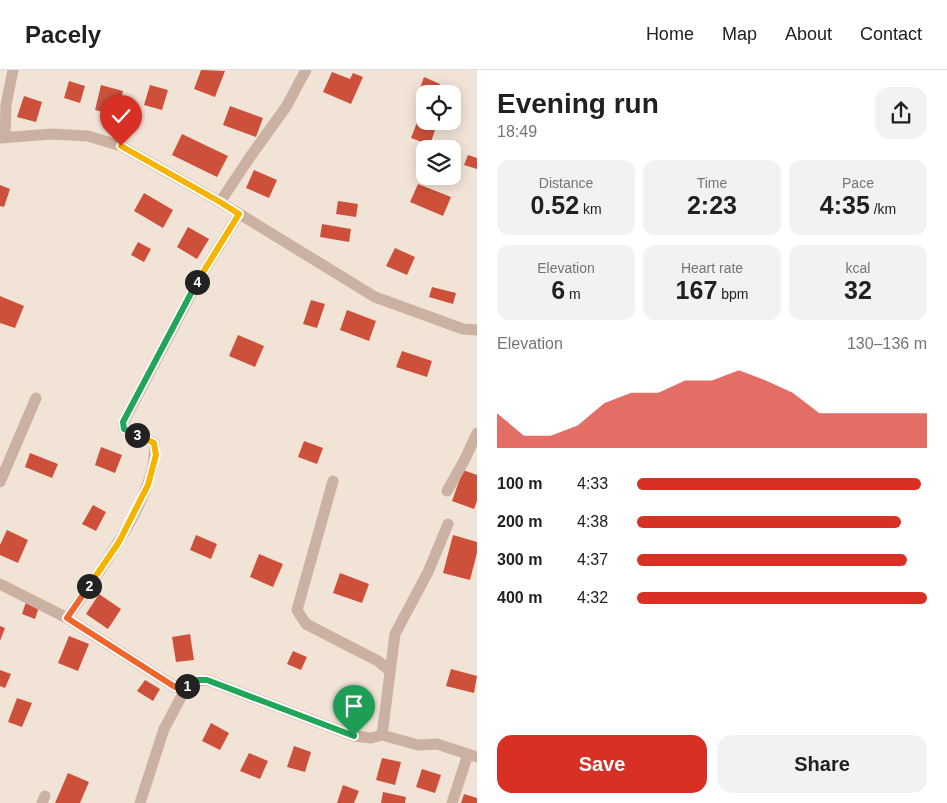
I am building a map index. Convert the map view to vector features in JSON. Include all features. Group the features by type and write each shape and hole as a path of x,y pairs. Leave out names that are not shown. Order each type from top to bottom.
{"street":[{"path":"13,70 2,138 52,134 88,136 121,146 220,202 375,297 463,329 477,330"},
{"path":"220,202 286,106 306,70"},
{"path":"67,618 119,542 148,485 156,455 154,443 124,429 123,422 198,279 239,214"},
{"path":"0,482 36,398"},
{"path":"447,491 477,433"},
{"path":"333,481 297,610 306,624 378,661 390,671"},
{"path":"382,734 395,634 428,572 448,524"},
{"path":"0,584 67,618 175,687 187,686 197,680 207,680 354,736 371,738 382,734 418,745 437,744 473,755 452,803"},
{"path":"140,803 164,729 187,686"}],"building":[{"path":"201,70 225,71 215,97 194,89"},
{"path":"332,72 350,79 353,73 363,77 351,104 323,92"},
{"path":"424,77 440,84 440,85 421,85"},
{"path":"69,81 85,86 80,103 64,98"},
{"path":"101,85 123,91 117,115 95,110"},
{"path":"150,85 168,90 162,110 144,105"},
{"path":"24,96 42,102 36,122 17,117"},
{"path":"230,106 263,118 256,137 223,125"},
{"path":"416,125 416,130 435,130 432,140 411,138"},
{"path":"182,134 228,156 217,177 172,155"},
{"path":"468,155 477,158 477,169 464,165"},
{"path":"254,170 277,180 269,198 246,188"},
{"path":"0,185 10,189 4,207 0,206"},
{"path":"418,185 451,197 443,216 410,202"},
{"path":"144,193 173,210 163,228 134,211"},
{"path":"338,201 358,204 356,217 336,214"},
{"path":"322,224 351,229 349,242 320,237"},
{"path":"188,227 209,239 197,259 177,247"},
{"path":"138,242 151,249 144,262 131,255"},
{"path":"395,248 415,257 407,275 386,266"},
{"path":"432,287 456,293 453,304 429,297"},
{"path":"0,296 24,306 15,328 0,323"},
{"path":"311,300 325,304 317,328 303,324"},
{"path":"347,310 376,321 369,341 340,330"},
{"path":"238,335 264,346 255,367 229,356"},
{"path":"402,351 432,361 427,377 396,367"},
{"path":"304,441 323,448 317,464 298,457"},
{"path":"101,447 122,455 115,473 95,465"},
{"path":"30,453 58,464 52,478 25,467"},
{"path":"463,470 477,475 477,501 474,509 452,501"},
{"path":"93,505 106,512 96,531 82,524"},
{"path":"7,530 28,540 18,563 0,555 0,545"},
{"path":"196,535 217,544 211,559 190,550"},
{"path":"453,535 477,542 477,553 470,580 443,573"},
{"path":"259,554 283,564 273,587 250,577"},
{"path":"340,573 369,584 362,603 333,593"},
{"path":"99,594 121,609 108,629 86,614"},
{"path":"26,602 39,607 35,619 22,614"},
{"path":"0,626 5,628 0,641"},
{"path":"190,634 194,660 176,662 172,637"},
{"path":"69,636 89,644 78,671 58,663"},
{"path":"293,651 307,657 301,670 287,664"},
{"path":"451,669 477,676 474,693 446,686"},
{"path":"0,670 11,674 5,688 0,686"},
{"path":"145,680 160,689 153,701 137,691"},
{"path":"17,698 32,703 22,727 8,722"},
{"path":"211,723 229,733 220,750 202,741"},
{"path":"294,746 311,752 305,772 287,767"},
{"path":"249,753 268,761 260,779 240,771"},
{"path":"382,758 401,762 395,785 376,780"},
{"path":"422,769 441,775 435,793 416,787"},
{"path":"68,773 89,782 80,803 55,803"},
{"path":"343,785 359,791 354,803 337,803"},
{"path":"383,792 406,797 405,803 381,803"},
{"path":"464,794 477,798 477,803 461,803"}],"route":[{"path":"121,146 239,214 198,279 123,422 124,429 154,443 156,455 148,485 119,542 67,618 175,687 187,686 197,680 207,680 354,736"}]}
